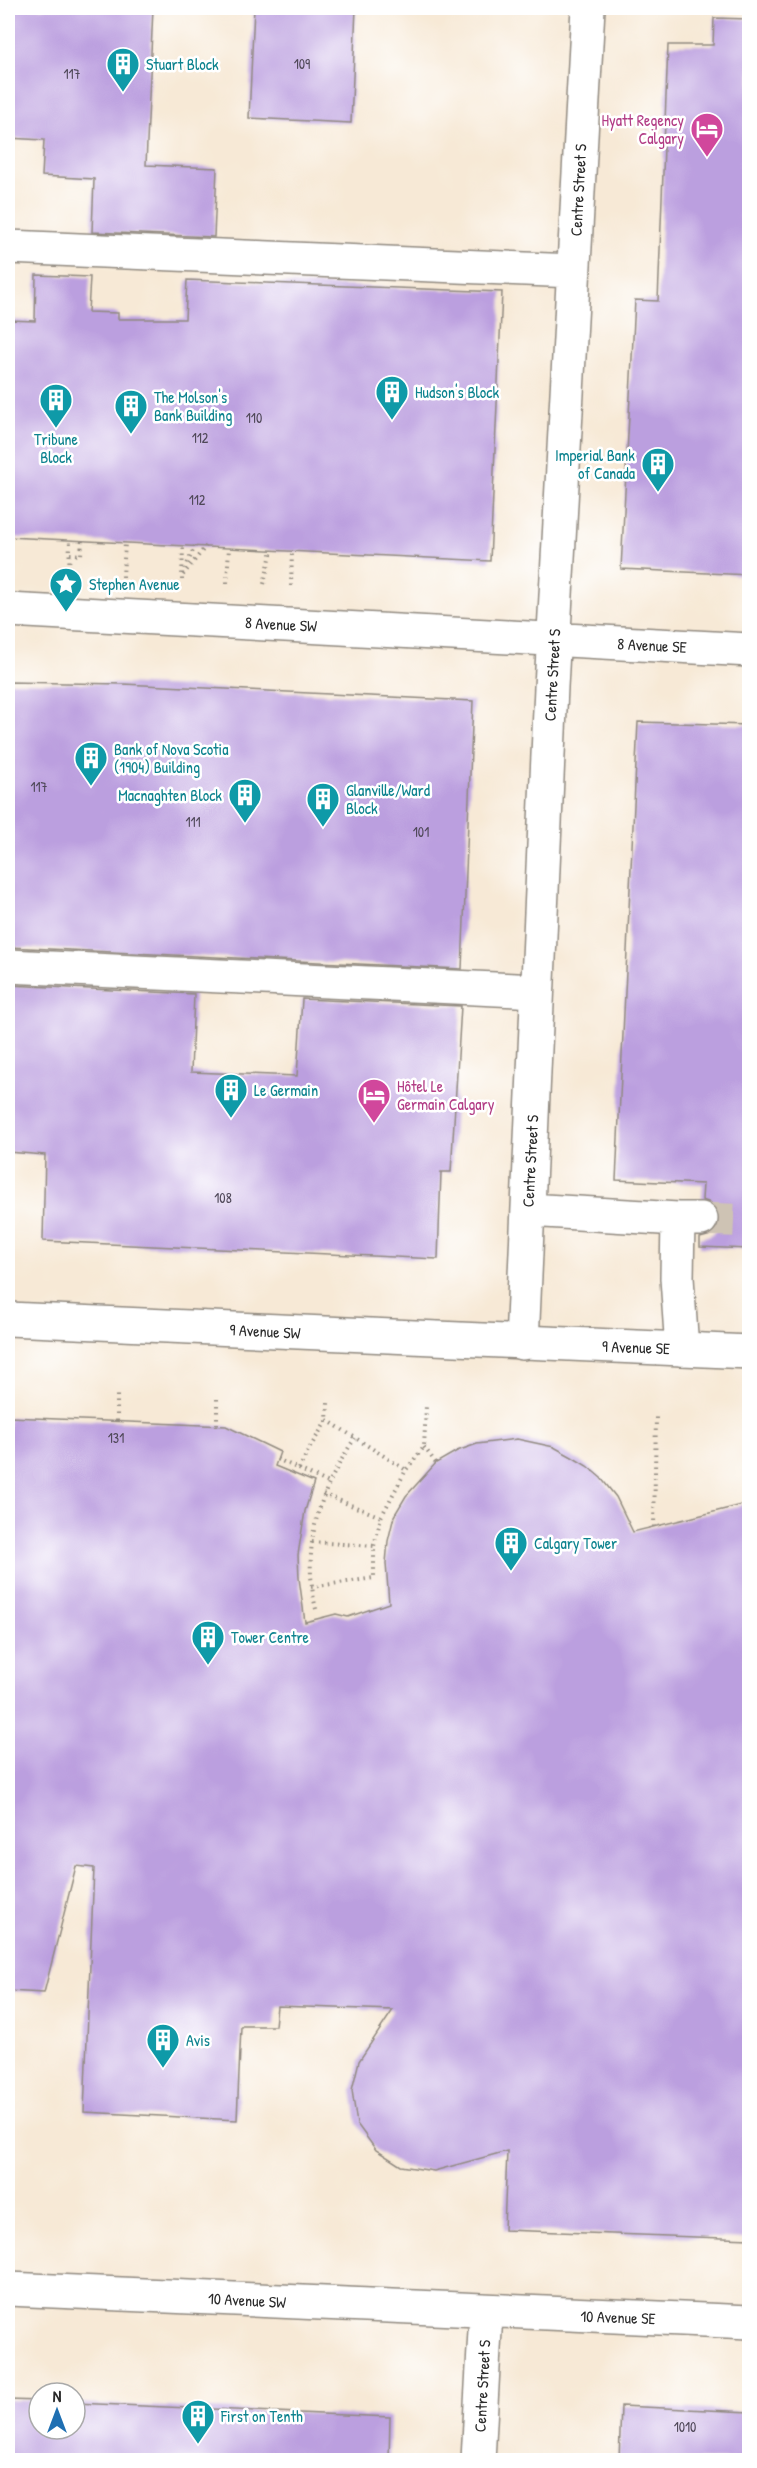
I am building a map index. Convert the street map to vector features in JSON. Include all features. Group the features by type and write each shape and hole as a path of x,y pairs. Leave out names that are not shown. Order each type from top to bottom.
{"street":[{"name":"Centre Street S","path":"522,1343 554,639 588,8"},
{"path":"8,247 574,271"},
{"name":"8 Avenue SW","path":"8,610 554,639"},
{"name":"8 Avenue SE","path":"554,639 750,650"},
{"path":"8,966 537,992"},
{"path":"528,1210 690,1219 677,1278 682,1349"},
{"name":"9 Avenue SW","path":"8,1319 522,1343"},
{"name":"9 Avenue SE","path":"522,1343 750,1352"},
{"name":"10 Avenue SW","path":"8,2289 486,2312"},
{"name":"Centre Street S","path":"478,2460 486,2312"},
{"name":"10 Avenue SE","path":"486,2312 750,2322"}],"path":[{"path":"70,554 81,555 82,540"},
{"path":"195,546 182,575 206,546"},
{"path":"117,1395 117,1421"},
{"path":"217,1399 217,1425"},
{"path":"299,1469 327,1420 328,1403"},
{"path":"311,1587 374,1578 374,1546 381,1517 406,1470 424,1447 426,1406"},
{"path":"654,1527 656,1417"},
{"path":"327,1420 406,1470"},
{"path":"316,1609 311,1587 312,1542 323,1494 355,1438"},
{"path":"424,1447 436,1463"},
{"path":"278,1459 329,1483"},
{"path":"323,1494 381,1517"},
{"path":"312,1542 374,1546"}],"building":[{"path":"8,8 153,8 146,165 217,168 214,237 92,232 94,179 42,176 44,140 8,138"},
{"path":"254,8 356,8 351,123 249,118"},
{"path":"714,18 750,19 750,575 621,569 635,300 658,301 668,45 713,45"},
{"path":"36,275 90,277 88,312 118,313 118,319 185,319 187,280 502,292 490,561 8,537 8,320 35,321"},
{"path":"8,682 123,684 473,701 462,969 8,947"},
{"path":"638,722 750,725 750,1249 700,1247 700,1238 711,1235 717,1229 720,1220 717,1209 711,1203 702,1200 703,1184 616,1180"},
{"name":"Le Germain","path":"8,985 194,994 191,1072 297,1076 302,999 461,1006 451,1172 441,1172 438,1259 43,1241 45,1155 8,1152"},
{"path":"9,1417 226,1426 280,1452 275,1466 314,1482 305,1511 298,1555 305,1622 336,1614 348,1617 389,1603 386,1563 394,1516 406,1496 436,1463 457,1451 477,1444 517,1439 554,1447 572,1457 601,1478 616,1497 633,1532 750,1503 750,2239 504,2230 507,2151 434,2171 401,2166 376,2150 357,2124 352,2090 359,2061 393,2010 277,2006 275,2026 241,2026 237,2120 84,2112 94,1868 76,1866 44,1993 8,1991"},
{"name":"First on Tenth","path":"8,2400 27,2401 27,2441 87,2441 87,2404 390,2417 389,2460 8,2460"},
{"path":"621,2406 750,2412 750,2460 619,2460"}],"tunnel":[{"path":"701,1219 750,1221"}],"place":[{"name":"Stuart Block","path":"123,93"},
{"name":"Hyatt Regency Calgary","path":"707,158"},
{"name":"Hudson's Block","path":"392,421"},
{"name":"Tribune Block","path":"56,429"},
{"name":"The Molson's Bank Building","path":"131,435"},
{"name":"Imperial Bank of Canada","path":"658,493"},
{"name":"Stephen Avenue","path":"66,613"},
{"name":"Bank of Nova Scotia (1904) Building","path":"91,787"},
{"name":"Macnaghten Block","path":"245,824"},
{"name":"Glanville/Ward Block","path":"323,828"},
{"name":"Le Germain","path":"231,1119"},
{"name":"Hôtel Le Germain Calgary","path":"374,1124"},
{"name":"Calgary Tower","path":"511,1572"},
{"name":"Tower Centre","path":"208,1666"},
{"name":"Avis","path":"163,2069"},
{"name":"First on Tenth","path":"198,2445"}]}
